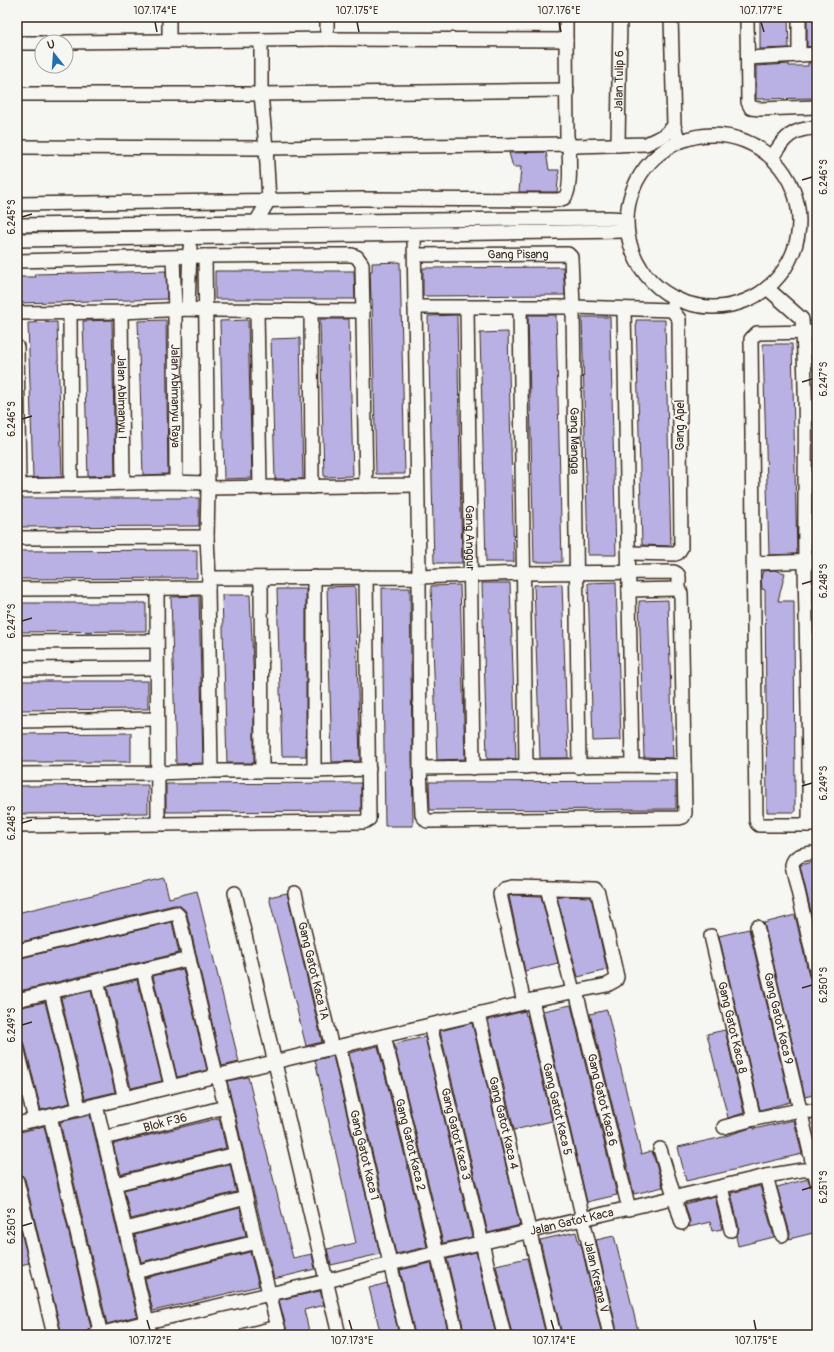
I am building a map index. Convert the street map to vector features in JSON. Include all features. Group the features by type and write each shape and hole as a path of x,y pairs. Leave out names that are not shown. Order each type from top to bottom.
{"street":[{"path":"169,17 169,41"},
{"path":"327,17 327,39"},
{"path":"17,204 362,199 558,200 564,198 567,193 569,183 566,17"},
{"name":"Jalan Tulip 6","path":"618,145 620,17"},
{"path":"671,17 674,126 680,142"},
{"path":"747,17 748,102 751,108 817,107"},
{"path":"799,17 799,54"},
{"path":"74,42 327,39 566,40"},
{"path":"256,222 269,200 261,94 262,40"},
{"path":"17,43 34,43"},
{"path":"748,58 817,54"},
{"path":"17,94 261,94 567,90"},
{"path":"17,147 266,148 569,144 574,146 618,145 646,144 665,135 674,126"},
{"path":"772,158 779,145 790,134 811,128 817,128"},
{"path":"415,307 573,307 624,309 673,304 722,307 746,301 767,288 780,275 790,260 798,236 799,224 796,200 792,188 780,167 772,158 751,144 728,137 703,136 680,142 658,155 642,172 630,194 626,225 632,255 642,271 673,304"},
{"path":"362,199 363,221"},
{"path":"495,199 495,219"},
{"path":"104,202 104,224"},
{"path":"17,225 495,219 626,225"},
{"path":"188,309 190,257 189,223"},
{"path":"17,240 414,235 626,225"},
{"path":"17,589 157,588 261,578 419,577 674,572 679,576 679,589 681,594 685,813 683,817 427,821 422,815 420,768 419,577 414,235"},
{"path":"328,236 329,255"},
{"path":"233,237 234,256"},
{"path":"121,239 123,259"},
{"name":"Gang Pisang","path":"415,255 568,254 571,261 573,307"},
{"path":"17,261 204,256 352,255 357,257 362,264 366,486"},
{"path":"204,256 211,771"},
{"name":"Jalan Abimanyu Raya","path":"173,258 175,310 176,482"},
{"path":"767,288 802,319 803,332 811,385 813,825 759,825 756,820 751,339 757,333 803,332 817,332"},
{"name":"Gang Apel","path":"629,553 675,554 678,553 681,548 679,319 673,304"},
{"name":"Gang Anggur","path":"467,307 472,575 473,768"},
{"path":"520,307 526,767"},
{"name":"Gang Mangga","path":"573,307 579,767"},
{"path":"17,313 121,312 188,309 363,311"},
{"path":"624,309 632,766"},
{"path":"257,310 260,488"},
{"path":"311,310 312,487"},
{"path":"70,312 71,486"},
{"name":"Jalan Abimanyu I","path":"121,312 123,483"},
{"path":"17,347 18,486 71,486 176,482 208,486 260,488 417,485"},
{"path":"17,538 207,537"},
{"path":"754,563 811,561"},
{"path":"314,577 314,771"},
{"path":"17,826 364,822 368,819 369,815 366,577"},
{"path":"261,578 262,771"},
{"path":"157,588 158,824"},
{"path":"629,590 679,589"},
{"path":"17,642 157,641"},
{"path":"17,669 157,668"},
{"path":"17,720 157,719"},
{"path":"420,768 684,766"},
{"path":"17,774 314,771 369,769"},
{"path":"817,853 798,856 794,859 792,865 817,974"},
{"name":"Gang Gatot Kaca 5","path":"548,888 512,887 501,891 500,898 583,1219"},
{"path":"17,1124 217,1073 275,1062 574,991 607,985 616,980 618,976 598,893 595,889 590,888 548,888"},
{"name":"Gang Gatot Kaca 6","path":"548,888 629,1209"},
{"path":"235,893 339,1335"},
{"name":"Gang Gatot Kaca 1A","path":"295,893 336,1047"},
{"path":"17,951 176,913 179,916 256,1242 279,1331 246,1335"},
{"name":"Gang Gatot Kaca 9","path":"757,927 816,1174"},
{"name":"Gang Gatot Kaca 8","path":"711,936 754,1119"},
{"path":"17,1000 189,959"},
{"path":"143,970 170,1081"},
{"path":"97,981 124,1091"},
{"path":"51,992 78,1103"},
{"name":"Gang Gatot Kaca 4","path":"478,1014 554,1335"},
{"name":"Gang Gatot Kaca 3","path":"430,1025 504,1335"},
{"name":"Gang Gatot Kaca 2","path":"384,1036 457,1335"},
{"path":"17,1047 35,1120"},
{"name":"Gang Gatot Kaca 1","path":"336,1047 407,1335"},
{"path":"96,1105 150,1335"},
{"name":"Blok F36","path":"104,1138 225,1107"},
{"path":"724,1127 754,1119 800,1110 817,1112"},
{"path":"50,1116 99,1335"},
{"path":"660,1149 682,1223"},
{"path":"115,1184 236,1154"},
{"name":"Jalan Gatot Kaca","path":"99,1335 147,1322 327,1281 390,1264 438,1254 766,1176 802,1170 816,1174"},
{"path":"766,1176 782,1235"},
{"path":"17,1182 54,1335"},
{"path":"721,1187 731,1230"},
{"path":"126,1229 246,1198"},
{"name":"Jalan Kresna V","path":"583,1219 610,1335"},
{"path":"135,1272 256,1242"}],"building":[{"path":"760,17 788,17 789,48 760,49"},
{"path":"807,17 817,17 817,46 807,47"},
{"path":"817,62 817,98 756,99 756,66 789,64 789,66 808,66 808,63"},
{"path":"546,152 549,170 559,170 557,192 519,192 521,167 513,167 509,153"},
{"path":"400,262 405,474 376,474 370,271 372,271 372,263"},
{"path":"563,267 565,295 423,296 423,268"},
{"path":"166,271 167,299 18,303 17,277 36,277 35,274"},
{"path":"215,271 354,271 355,299 215,299"},
{"path":"457,315 462,563 434,563 428,316"},
{"path":"528,315 556,315 562,562 534,562"},
{"path":"582,317 610,317 616,555 588,555"},
{"path":"320,319 349,319 353,476 324,477"},
{"path":"112,320 115,475 88,476 83,321"},
{"path":"166,320 168,474 143,475 138,321"},
{"path":"248,320 252,478 224,479 220,321"},
{"path":"636,320 665,320 671,546 642,545"},
{"path":"57,322 62,477 33,478 28,323"},
{"path":"508,332 514,562 486,562 480,333"},
{"path":"300,338 303,479 275,479 271,339"},
{"path":"763,344 792,344 797,554 769,555"},
{"path":"17,498 199,498 199,526 17,527"},
{"path":"197,550 197,578 17,579 17,551"},
{"path":"774,570 785,573 778,601 794,601 795,812 767,812 765,590 762,589 761,578 763,571"},
{"path":"616,582 621,740 593,741 588,583"},
{"path":"482,583 510,583 516,759 487,759"},
{"path":"562,584 568,758 540,758 534,585"},
{"path":"460,585 465,759 437,760 431,586"},
{"path":"355,586 360,761 332,762 327,587"},
{"path":"382,588 410,588 413,826 385,826"},
{"path":"277,589 306,589 306,756 282,756"},
{"path":"222,595 250,595 254,686 254,763 227,763"},
{"path":"199,596 203,763 176,764 171,597"},
{"path":"668,600 673,758 644,757 639,601"},
{"path":"17,603 146,603 146,631 17,632"},
{"path":"17,681 148,681 148,709 17,710"},
{"path":"131,733 131,762 17,762 17,734"},
{"path":"676,781 676,809 430,810 429,782"},
{"path":"361,783 361,811 166,812 166,784"},
{"path":"148,785 148,813 17,814 17,786"},
{"path":"817,861 817,938 800,865"},
{"path":"164,878 169,898 197,891 239,1062 222,1066 187,914 179,905 17,943 17,913"},
{"path":"287,893 322,1042 306,1046 269,897"},
{"path":"509,896 541,896 558,963 525,971"},
{"path":"557,897 591,897 607,970 578,977"},
{"path":"795,915 809,976 811,980 817,982 817,1094 805,1097 764,923"},
{"path":"172,922 179,953 19,991 17,984 17,959"},
{"path":"749,929 790,1102 760,1110 719,936"},
{"path":"183,969 207,1070 177,1077 153,976"},
{"path":"137,980 162,1081 131,1088 107,987"},
{"path":"91,991 115,1092 85,1099 61,998"},
{"path":"45,1002 70,1103 41,1110 25,1045 19,1039 17,1032 17,1008"},
{"path":"571,1005 617,1195 587,1202 543,1011"},
{"path":"607,1010 641,1154 652,1151 663,1187 634,1194 590,1014"},
{"path":"525,1011 552,1121 514,1130 488,1020"},
{"path":"472,1023 520,1225 488,1233 440,1031"},
{"path":"725,1030 744,1113 728,1118 707,1034"},
{"path":"425,1037 472,1237 443,1243 394,1044"},
{"path":"378,1046 427,1247 396,1254 349,1053"},
{"path":"333,1056 380,1254 331,1265 327,1249 356,1243 315,1060"},
{"path":"248,1077 293,1258 312,1254 315,1269 274,1279 227,1081"},
{"path":"90,1115 137,1316 107,1324 60,1122"},
{"path":"219,1118 226,1148 121,1174 113,1144"},
{"path":"794,1120 802,1154 686,1181 678,1147 719,1138 754,1127 754,1129"},
{"path":"44,1126 91,1328 87,1332 87,1335 62,1335 25,1179 22,1175 17,1173 17,1133"},
{"path":"230,1164 236,1192 131,1219 124,1190"},
{"path":"808,1179 811,1187 817,1190 817,1232 789,1239 790,1233 777,1187"},
{"path":"760,1186 774,1237 738,1246 736,1236 739,1228 731,1193"},
{"path":"715,1196 722,1229 712,1231 710,1222 689,1227 690,1221 685,1204"},
{"path":"240,1208 246,1236 141,1262 135,1235"},
{"path":"17,1215 29,1263 17,1266"},
{"path":"576,1232 579,1244 581,1244 602,1335 562,1335 540,1240"},
{"path":"614,1236 639,1335 618,1335 596,1240"},
{"path":"250,1252 259,1286 153,1311 145,1278"},
{"path":"476,1252 496,1335 465,1335 447,1259"},
{"path":"527,1258 546,1335 512,1335 496,1265"},
{"path":"431,1263 449,1335 415,1335 400,1270"},
{"path":"387,1283 399,1335 381,1335 369,1288"},
{"path":"320,1291 324,1305 304,1310 310,1335 288,1335 279,1300"}]}
